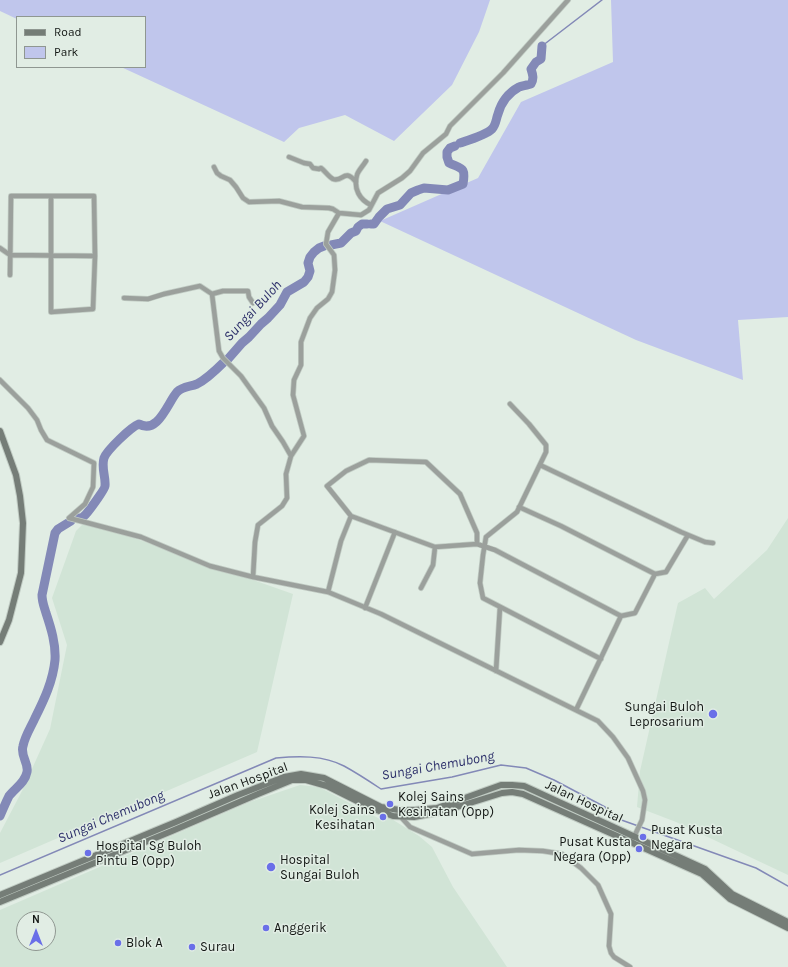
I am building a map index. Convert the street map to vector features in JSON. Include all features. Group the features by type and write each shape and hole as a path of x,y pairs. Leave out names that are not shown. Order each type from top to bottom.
{"main road":[{"path":"0,431 16,475 23,523 21,573 9,620 0,642"},
{"name":"Jalan Hospital","path":"0,895 284,777 301,774 324,778 381,807 399,813"},
{"name":"Jalan Hospital","path":"0,902 292,780 306,780 327,786 371,808 393,816 399,813 415,810 437,808 501,785 512,785 524,786 634,837 702,874 731,896 788,928"},
{"name":"Jalan Hospital","path":"731,896 788,922"}],"street":[{"path":"214,167 217,173 230,180 243,198 249,202 279,201 302,207 329,208 339,213 361,215 369,210 378,193 402,178 410,171 423,153 446,134 450,126 503,73 568,0"},
{"path":"288,157 310,164 313,168 321,168 336,180 343,176 348,176 352,177 356,182"},
{"path":"366,161 357,175 357,192 365,202 371,205"},
{"path":"10,275 10,196 51,196 94,196 95,256 93,309 51,312 51,196"},
{"path":"252,577 258,525 282,506 286,498 286,474 291,456 304,436 293,395 294,380 301,365 301,342 310,318 317,308 328,299 332,292 335,270 334,255 326,244 328,232 339,213"},
{"path":"0,248 10,255 95,256"},
{"path":"124,298 148,298 200,286 212,294 223,291 248,291 248,297 253,303"},
{"path":"212,294 219,351 223,358 241,376 264,408 272,426 291,456"},
{"path":"0,380 28,408 37,420 47,440 94,462 93,487 85,504 69,518 141,537 210,566 252,577 328,592 381,614 598,721 613,737 628,758 644,791 645,800 642,820 634,837"},
{"path":"510,404 546,445 546,452 517,512 486,537 482,555 480,583 482,598 601,659"},
{"path":"477,544 477,533 460,494 426,462 369,460 346,471 327,486 351,516 435,547 477,544 496,550 621,616 635,613 655,574"},
{"path":"540,465 641,514 705,542 713,543"},
{"path":"519,508 561,526 655,574 666,572 688,535"},
{"path":"328,592 341,541 351,516"},
{"path":"365,608 395,532"},
{"path":"421,588 433,565 435,547"},
{"path":"496,671 500,607"},
{"path":"576,710 621,616"},
{"path":"399,813 410,827 472,854 519,850 543,851 562,854 581,868 598,885 612,914 609,946 611,954 630,967"}],"shaded area":[{"name":"Sungai Buloh Leprosarium","path":"788,518 788,875 676,822 637,807 640,771 678,603 705,588 714,599 767,550"},
{"path":"84,523 111,530 293,594 257,752 0,863 0,833 22,791 50,729 67,645 52,598 76,531"},
{"name":"Hospital Sungai Buloh","path":"300,785 319,787 378,818 390,818 419,836 432,847 453,887 507,967 0,967 0,910 250,802"}],"green space":[{"path":"0,0 490,0 479,32 452,85 394,141 345,115 299,128 284,142 123,68 146,68 146,16 16,16 16,19 0,11"},
{"path":"611,0 788,0 788,317 738,320 743,380 636,340 380,221 478,178 521,102 613,62"}],"waterway":[{"name":"Sungai Buloh","path":"542,46 602,0"},
{"name":"Sungai Buloh","path":"460,143 482,135 492,129 501,106 508,95 519,87 531,84 533,80 531,69 536,62 541,59 542,46"},
{"name":"Sungai Buloh","path":"371,224 374,224 387,209 400,205 411,193 424,188 448,190 463,184 464,174 462,169 449,163 447,157 447,152 450,148 455,146"},
{"name":"Sungai Buloh","path":"331,245 341,243 362,224 367,224"},
{"name":"Sungai Buloh","path":"228,359 280,305 287,292 304,282 310,271 308,263 310,257 319,248 324,246"},
{"name":"Sungai Buloh","path":"78,518 82,518 86,514 105,486 103,465 104,458 114,445 135,426 139,424 146,426 152,425 162,416 177,392 201,382 224,362"},
{"name":"Sungai Buloh","path":"0,816 9,796 26,776 27,766 22,750 24,742 45,697 52,675 55,660 55,648 42,595 55,533 58,529 71,521"},
{"name":"Sungai Chemubong","path":"0,875 276,758 310,757 336,762 354,771 381,789 452,777 501,765 526,768 554,780 605,807 613,817 756,868 788,886"}],"place":[{"name":"Sungai Buloh Leprosarium","path":"713,714"},
{"name":"Kolej Sains Kesihatan (Opp)","path":"390,804"},
{"name":"Kolej Sains Kesihatan","path":"383,817"},
{"name":"Pusat Kusta Negara","path":"643,837"},
{"name":"Pusat Kusta Negara (Opp)","path":"639,849"},
{"name":"Hospital Sg Buloh Pintu B (Opp)","path":"88,853"},
{"name":"Hospital Sungai Buloh","path":"271,867"},
{"name":"Anggerik","path":"266,928"},
{"name":"Blok A","path":"118,943"},
{"name":"Surau","path":"192,947"}]}
